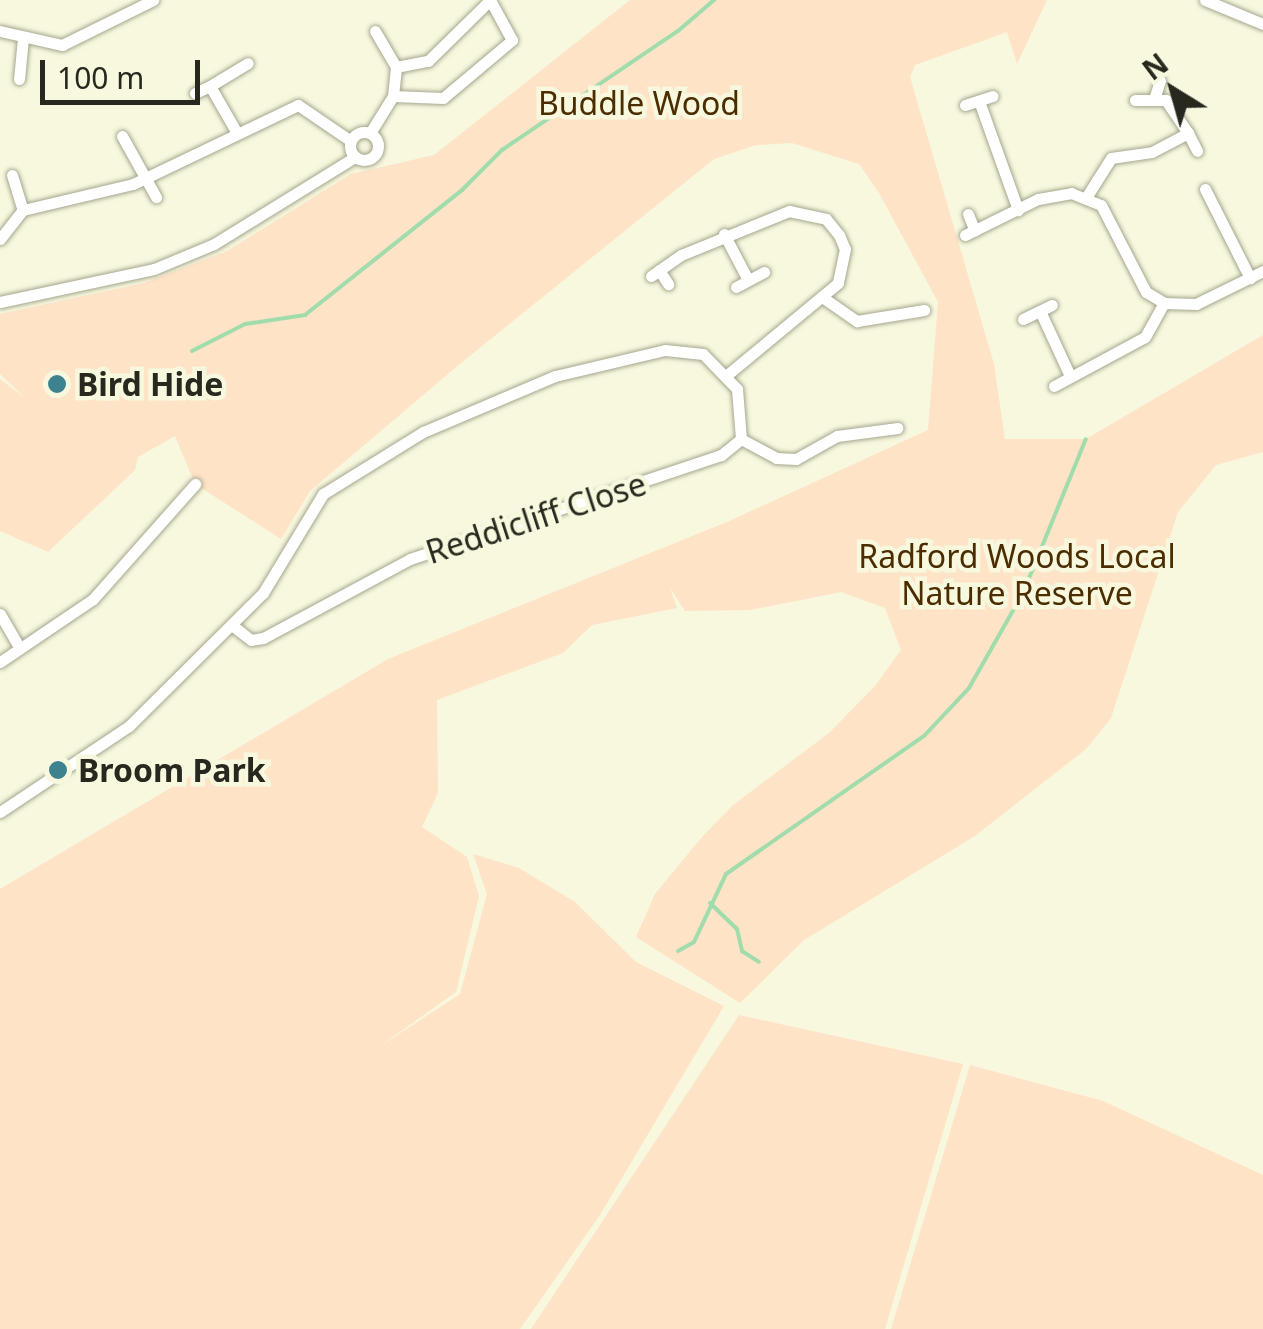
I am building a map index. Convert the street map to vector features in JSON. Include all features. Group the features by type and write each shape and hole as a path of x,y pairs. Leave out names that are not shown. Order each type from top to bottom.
{"street":[{"path":"0,31 62,45 154,0"},
{"path":"1205,0 1263,24"},
{"path":"392,96 443,98 512,40 489,1 428,61 396,67"},
{"path":"350,141 370,133 392,96 396,67 375,31"},
{"path":"20,79 22,38"},
{"path":"194,93 248,62"},
{"path":"1155,96 1160,81"},
{"path":"210,86 237,133"},
{"path":"965,105 993,96"},
{"path":"1135,100 1155,96 1176,110 1197,151"},
{"path":"979,101 1018,210"},
{"path":"0,239 23,210 146,177 298,104 350,141 355,157"},
{"path":"0,302 154,269 214,244 355,157 375,154 378,146 370,133"},
{"path":"1088,196 1111,158 1152,152 1188,133"},
{"path":"122,136 156,198"},
{"path":"12,175 23,210"},
{"path":"968,214 970,233 1057,194 1088,196 1108,214 1146,292 1164,303 1196,304 1263,271"},
{"path":"1212,194 1250,278"},
{"path":"668,284 655,273 724,234 789,212 826,219 845,249 838,283 825,299 728,374"},
{"path":"724,234 742,284 764,272"},
{"path":"825,299 856,321 902,310 924,310"},
{"path":"1054,386 1145,337 1164,303"},
{"path":"1023,319 1052,305"},
{"path":"1040,311 1070,376"},
{"path":"0,812 129,726 234,626 262,593 310,509 352,474 422,432 554,376 693,349 728,374 742,402 741,439 776,458 796,459 860,429 897,428"},
{"name":"Reddicliff Close","path":"234,626 251,640 264,638 410,559 650,482 721,455 741,439"},
{"path":"0,662 93,600 186,502 195,484"},
{"path":"0,614 20,648"}],"green space":[{"name":"Radford Woods Local Nature Reserve","path":"630,0 1047,0 1017,64 1007,32 915,65 910,77 994,364 1005,439 1086,439 1263,335 1263,452 1216,465 1178,512 1111,718 1086,749 975,836 804,940 740,1003 636,937 655,894 702,837 733,805 829,733 875,686 901,650 885,608 841,592 750,610 685,611 670,588 677,608 592,625 563,653 437,700 438,793 422,827 467,857 479,896 456,992 376,1049 460,994 487,894 473,854 519,868 575,902 636,962 724,1006 600,1215 520,1329 0,1329 0,889 388,659 727,522 928,430 938,302 879,193 859,164 792,143 756,145 714,159 461,363 310,491 281,539 195,484 175,436 138,457 135,470 48,552 0,531 0,379 25,398 0,374 0,314 144,283 227,251 351,174 434,155"},
{"path":"739,1015 963,1064 885,1329 531,1329"},
{"path":"970,1065 1103,1101 1263,1175 1263,1329 891,1329"}],"waterway":[{"path":"192,351 245,324 305,315 462,190 502,150 678,31 714,0"},
{"path":"678,951 694,942 726,874 924,736 969,688 1023,593 1086,439"},
{"path":"710,903 737,929 742,951 759,962"}],"place":[{"name":"Bird Hide","path":"57,384"},
{"name":"Broom Park","path":"58,770"}],"park label":[{"name":"Buddle Wood","path":"639,103"}]}
